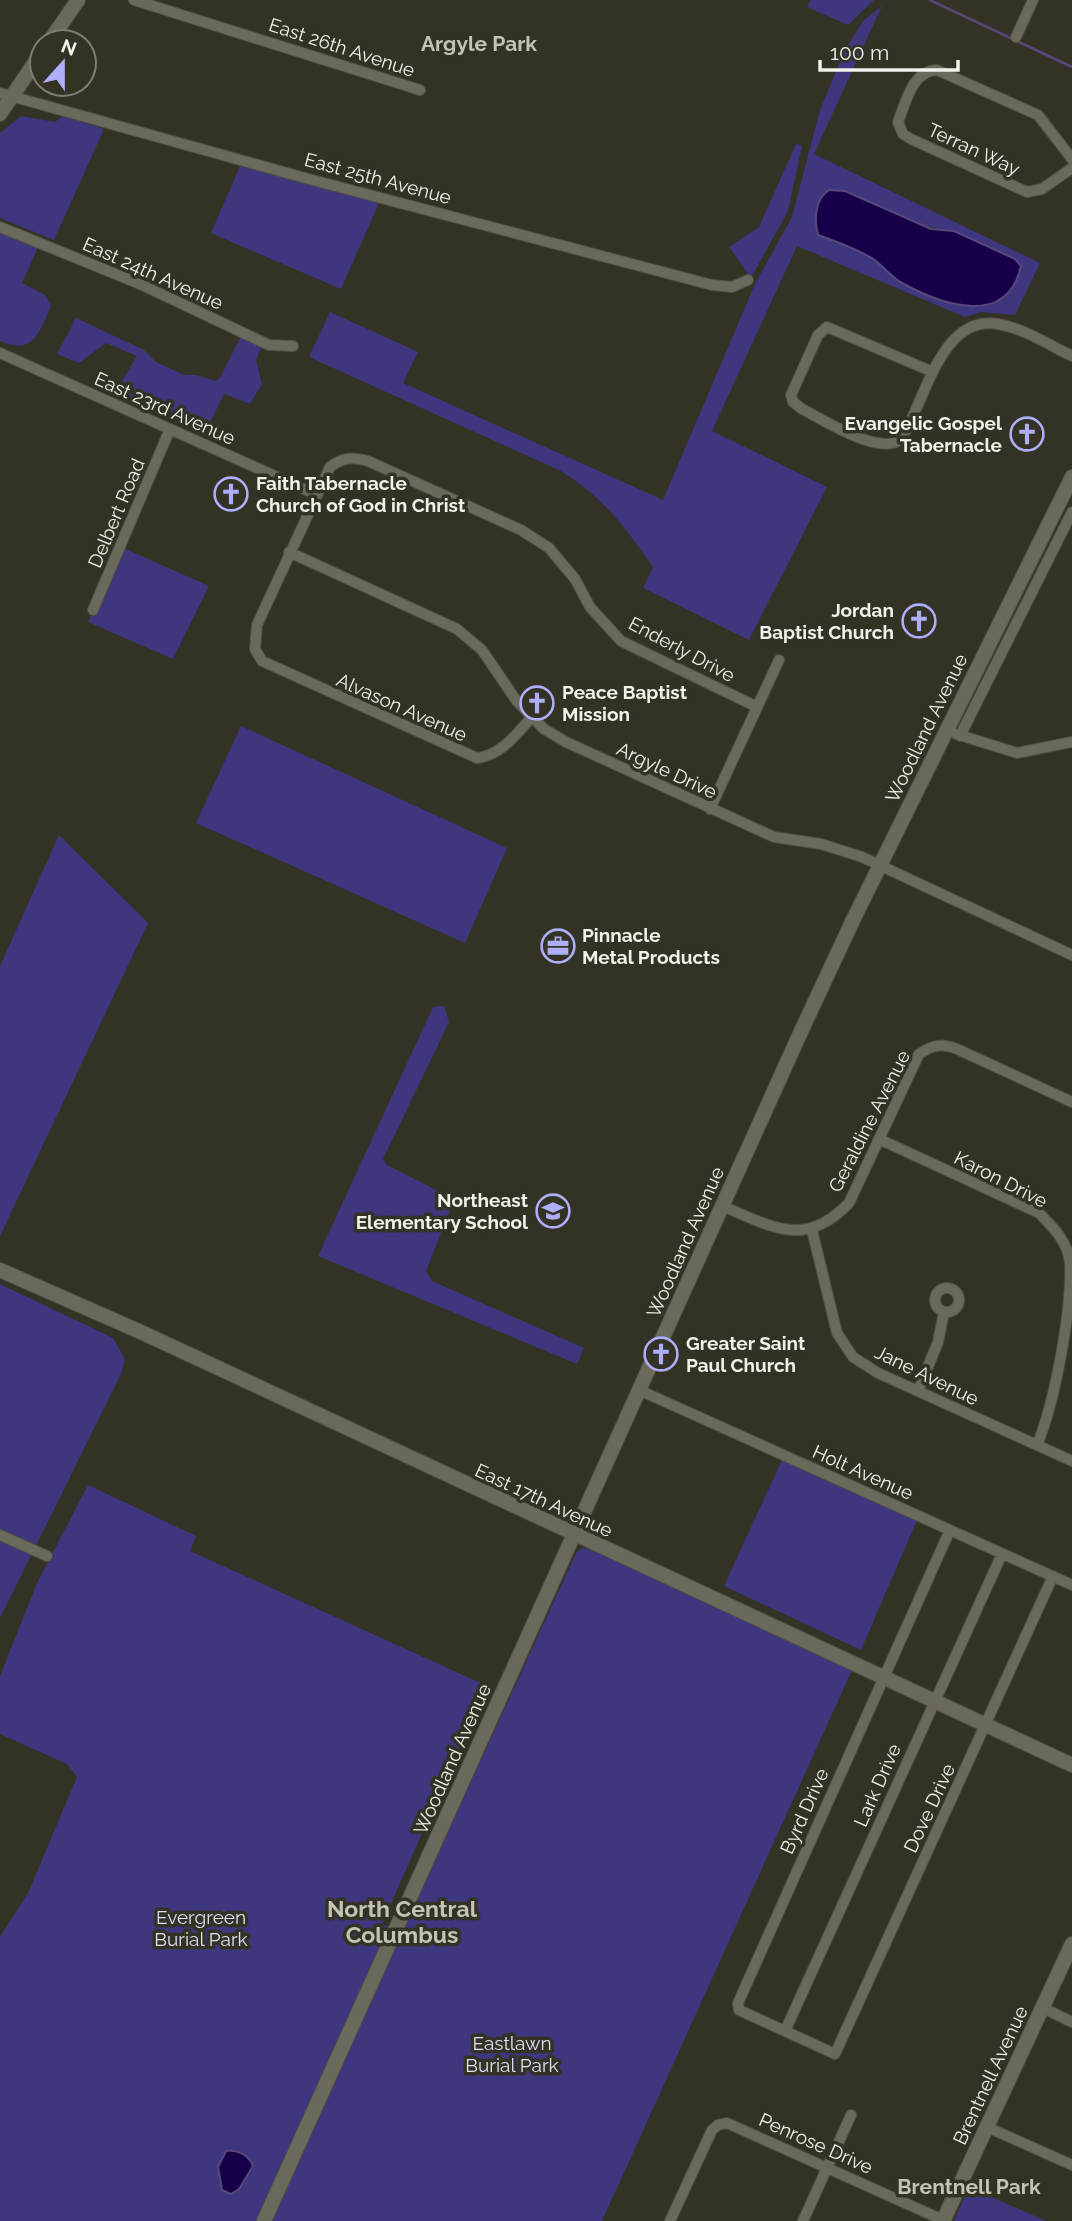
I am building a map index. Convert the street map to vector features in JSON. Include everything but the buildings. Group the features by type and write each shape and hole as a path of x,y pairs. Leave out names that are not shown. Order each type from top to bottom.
{"street":[{"path":"59,28 78,0"},
{"name":"East 26th Avenue","path":"134,0 420,90"},
{"path":"1016,37 1033,0"},
{"path":"0,114 6,95 28,69"},
{"name":"Terran Way","path":"1072,159 1038,115 945,73 925,71 909,95 898,122 900,129 911,139 1027,192 1042,189 1072,168"},
{"name":"East 25th Avenue","path":"6,95 712,285 732,287 748,280"},
{"name":"East 24th Avenue","path":"0,227 140,284 269,345 293,346"},
{"path":"933,373 835,328 822,329 792,389 793,402 867,441 895,444 909,427 933,373 951,341 966,329 985,324 1007,327 1072,356"},
{"name":"East 23rd Avenue","path":"0,353 315,494"},
{"name":"Delbert Road","path":"93,610 170,429"},
{"name":"Enderly Drive","path":"315,494 324,476 340,460 354,457 521,530 549,548 575,579 590,607 621,641 757,707"},
{"name":"Woodland Avenue","path":"264,2221 722,1206 880,865 953,734 1072,478"},
{"path":"289,552 315,494"},
{"path":"1072,512 953,734 1017,753 1072,742"},
{"name":"Alvason Avenue","path":"289,552 257,625 255,649 262,661 477,758 489,757 500,750 532,717"},
{"name":"Argyle Drive","path":"289,552 457,629 482,650 516,700 532,717 544,729 566,743 774,838 821,844 880,865 1072,955"},
{"path":"710,809 779,660"},
{"name":"Geraldine Avenue","path":"812,1230 833,1220 849,1203 919,1054 932,1046 945,1044 1072,1101"},
{"name":"Karon Drive","path":"879,1139 1039,1213 1060,1234 1070,1262 1066,1312 1054,1395 1037,1445"},
{"path":"722,1206 775,1228 812,1230"},
{"name":"Jane Avenue","path":"812,1230 837,1333 853,1357 918,1391 1072,1461"},
{"name":"East 17th Avenue","path":"0,1270 143,1333 882,1679 1072,1765"},
{"path":"918,1391 937,1342 944,1312"},
{"name":"Holt Avenue","path":"639,1390 1072,1585"},
{"name":"Byrd Drive","path":"835,2054 739,2010 738,2003 950,1530"},
{"path":"0,1535 47,1556"},
{"name":"Lark Drive","path":"785,2031 1002,1554"},
{"name":"Dove Drive","path":"835,2054 1053,1576"},
{"name":"Brentnell Avenue","path":"943,2221 1072,1944"},
{"path":"1043,2008 1072,2022"},
{"path":"803,2221 851,2115"},
{"name":"Penrose Drive","path":"670,2221 712,2130 718,2124 736,2126 943,2221"},
{"path":"987,2127 1072,2165"}],"green space":[{"path":"811,0 874,0 848,25 807,7"},
{"path":"882,6 814,154 1040,263 1015,315 982,312 965,317 797,246 712,431 827,487 749,640 643,588 653,567 613,514 590,492 561,471 309,357 330,312 418,352 403,383 663,500 755,284 792,217 820,110 846,48 864,20","holes":["845,191 912,221 954,231 1006,297 987,304 952,302 934,295 862,253 818,234 815,224 817,211"]},
{"path":"21,116 55,122 63,116 104,129 54,240 0,218 0,133"},
{"path":"796,144 802,146 788,211 751,278 729,247 759,227"},
{"path":"241,164 379,203 341,289 211,233"},
{"path":"0,230 39,245 22,283 45,295 51,306 34,339 21,346 0,341"},
{"path":"76,318 144,350 156,362 184,375 196,375 216,381 241,336 262,346 256,360 262,384 250,404 224,394 205,433 115,393 137,356 106,343 79,363 57,354"},
{"path":"121,547 209,586 173,659 88,622"},
{"path":"241,726 507,848 465,943 196,823"},
{"path":"59,835 148,923 0,1236 0,966"},
{"path":"444,1006 449,1022 383,1159 387,1165 444,1194 450,1210 426,1271 432,1281 584,1348 577,1364 318,1256 433,1007"},
{"path":"0,1284 113,1338 125,1359 121,1374 0,1618"},
{"path":"782,1460 917,1520 861,1650 724,1586"},
{"name":"Evergreen Burial Park","path":"88,1485 196,1536 190,1551 487,1686 382,1924 389,1927 258,2221 0,2221 0,1937 28,1893 77,1777 67,1764 0,1734 0,1676 37,1583"},
{"name":"Eastlawn Burial Park","path":"582,1548 594,1549 852,1670 602,2221 270,2221 576,1553"},
{"name":"Brentnell Park","path":"969,2187 1046,2221 954,2221"}],"shaded area":[{"path":"829,190 845,191 931,229 954,231 1015,259 1021,266 1014,285 1002,298 988,304 971,306 936,298 902,283 873,259 818,235 818,204"},
{"path":"226,2151 242,2154 253,2166 239,2189 231,2194 222,2190 218,2167"}],"waterway":[{"path":"930,0 1072,67"}],"place":[{"name":"Evangelic Gospel Tabernacle","path":"1027,434"},
{"name":"Faith Tabernacle Church of God in Christ","path":"231,494"},
{"name":"Jordan Baptist Church","path":"919,621"},
{"name":"Peace Baptist Mission","path":"537,703"},
{"name":"Pinnacle Metal Products","path":"558,946"},
{"name":"Northeast Elementary School","path":"553,1211"},
{"name":"Greater Saint Paul Church","path":"661,1354"}],"district":[{"name":"Argyle Park","path":"479,44"},
{"name":"North Central Columbus","path":"402,1922"},
{"name":"Brentnell Park","path":"969,2187"}]}
